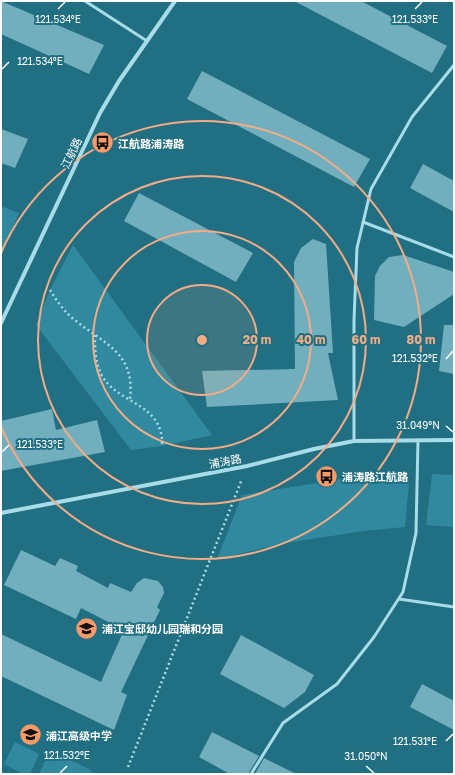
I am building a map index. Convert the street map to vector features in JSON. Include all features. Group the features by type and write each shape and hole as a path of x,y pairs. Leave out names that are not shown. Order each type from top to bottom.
{"street":[{"name":"江航路","path":"1,323 100,113 119,81 175,1"},
{"name":"浦涛路","path":"1,513 247,466 314,449 354,442 454,440"}],"lane":[{"path":"85,1 147,41"},
{"path":"354,442 354,320 357,248 371,189 412,117 454,65"},
{"path":"363,222 454,257"},
{"path":"251,774 283,723 337,684 374,637 403,592 416,533 418,440"},
{"path":"399,599 454,607"}],"path":[{"path":"50,290 74,320 95,335 101,337 121,355 129,377 131,387 130,399"},
{"path":"95,335 95,358 102,375 124,396 148,411 156,419 163,437 162,446"},
{"path":"128,767 247,466"}],"shaded area":[{"path":"1,206 19,213 1,255"},
{"path":"73,245 212,435 162,446 131,450 36,325 50,290"},
{"path":"404,473 409,483 405,527 364,531 286,543 217,559 242,495 354,477"},
{"path":"432,474 454,475 454,527 426,525"},
{"path":"15,742 39,754 30,774 23,774 4,764"},
{"path":"50,750 89,769 93,774 39,774"}],"building":[{"path":"1,1 104,45 89,74 1,34"},
{"path":"294,1 361,1 447,46 432,73"},
{"path":"202,71 370,159 354,187 187,99"},
{"path":"1,129 28,139 15,168 1,163"},
{"path":"423,164 454,181 454,212 410,188"},
{"path":"139,193 253,253 236,282 124,221"},
{"path":"313,239 326,244 333,353 328,353 338,400 207,407 202,371 295,369 294,262 301,248"},
{"path":"403,255 454,272 454,294 404,327 374,320 375,276 380,266 389,257"},
{"path":"444,325 454,325 454,374 439,371"},
{"path":"52,409 56,430 97,420 105,452 1,471 1,421"},
{"path":"21,550 55,566 60,558 78,566 76,571 108,588 110,583 131,592 137,583 144,578 158,581 163,587 164,593 157,607 160,610 121,692 127,695 114,730 1,676 1,634 101,682 124,630 81,608 76,619 4,585"},
{"path":"241,635 314,675 305,692 284,708 220,674"},
{"path":"422,684 454,701 454,730 410,707"},
{"path":"212,732 259,756 248,774 230,774 199,757"},
{"path":"264,758 296,774 255,774"}],"place":[{"name":"江航路浦涛路","path":"102,143"},
{"name":"浦涛路江航路","path":"327,476"},
{"name":"浦江宝邸幼儿园瑞和分园","path":"86,628"},
{"name":"浦江高级中学","path":"30,735"}]}
